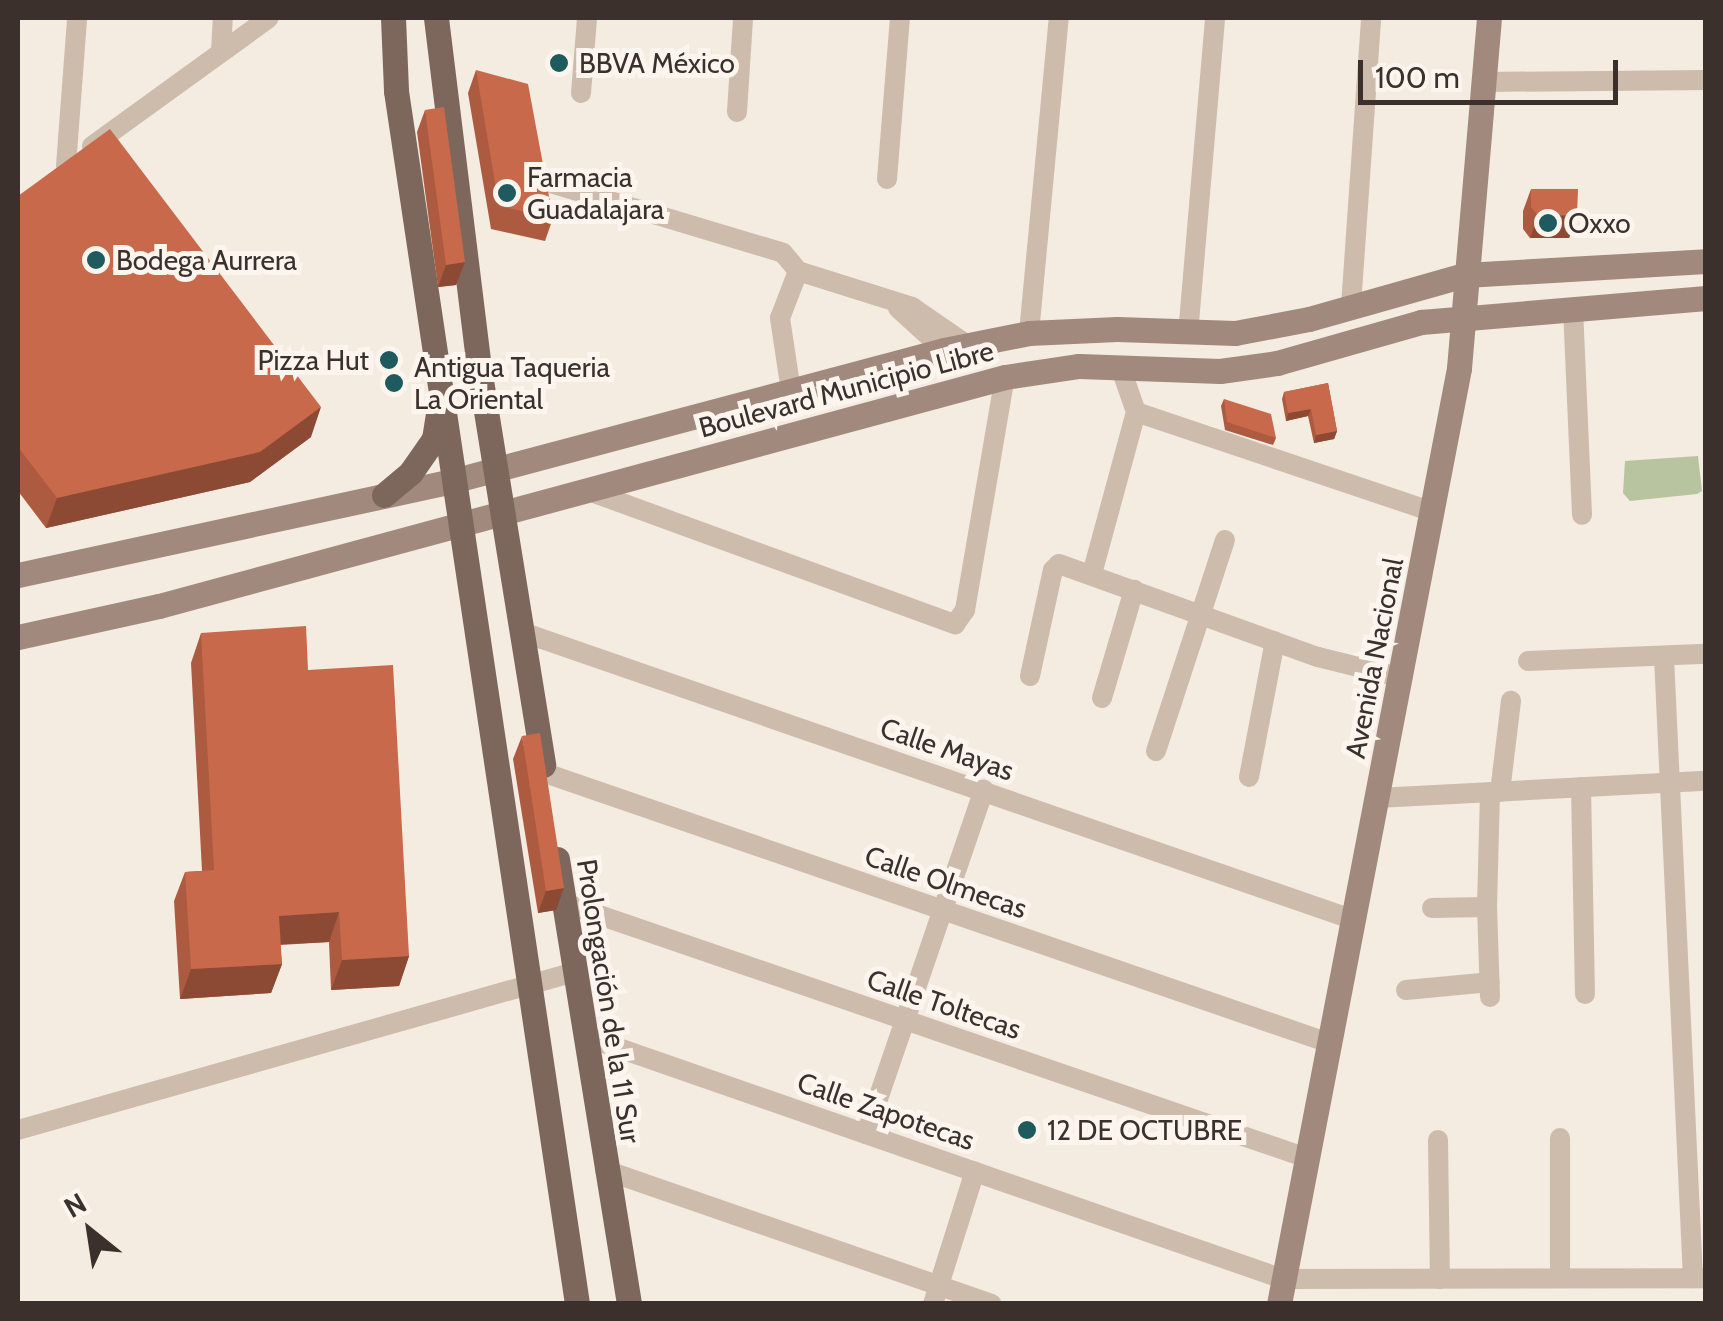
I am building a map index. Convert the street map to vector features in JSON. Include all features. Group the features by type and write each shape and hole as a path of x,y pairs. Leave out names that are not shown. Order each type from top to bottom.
{"main road":[{"path":"393,18 396,90 577,1304"},
{"name":"Prolongación de la 11 Sur","path":"436,18 441,86 496,470 628,1304"},
{"name":"Avenida Nacional","path":"1281,1291 1460,368 1488,18"},
{"name":"Boulevard Municipio Libre","path":"18,576 456,480 956,348 1029,333 1117,329 1188,334 1274,328 1465,275 1706,261"},
{"name":"Boulevard Municipio Libre","path":"18,637 158,606 1006,377 1079,366 1220,370 1276,363 1421,322 1706,298"},
{"path":"384,496 411,472 434,438 440,373"}],"street":[{"path":"77,18 58,172 268,18"},
{"path":"221,52 223,18"},
{"path":"581,93 587,18"},
{"path":"736,112 744,18"},
{"path":"886,179 900,18"},
{"path":"1029,333 1059,18"},
{"path":"1188,334 1215,18"},
{"path":"1351,306 1371,18"},
{"path":"1482,82 1706,80"},
{"path":"547,182 782,254 798,271 912,307 956,348"},
{"path":"792,391 780,318 798,271"},
{"path":"1573,308 1582,515"},
{"path":"1092,574 1136,412 1120,366"},
{"path":"586,490 955,624 965,610 1006,377"},
{"path":"1136,412 1434,512"},
{"path":"1156,751 1204,615 1225,540"},
{"path":"1030,676 1053,570 1059,564 1275,641 1402,678"},
{"path":"1102,698 1134,590"},
{"name":"Calle Mayas","path":"522,632 1354,920"},
{"path":"1249,777 1275,641"},
{"path":"1528,661 1706,654"},
{"path":"1664,657 1699,1278"},
{"path":"1406,990 1490,989 1486,907 1495,792 1511,701"},
{"name":"Calle Olmecas","path":"544,773 1330,1043"},
{"path":"1377,798 1706,781"},
{"path":"1581,787 1585,994"},
{"path":"866,1134 984,790"},
{"name":"Calle Toltecas","path":"564,903 1307,1158"},
{"path":"1432,908 1486,907"},
{"path":"18,1130 574,972"},
{"name":"Calle Zapotecas","path":"584,1036 975,1172 1281,1291 1330,1280 1699,1278"},
{"path":"1560,1138 1560,1278"},
{"path":"1438,1140 1440,1279"},
{"path":"605,1170 936,1294 991,1304"},
{"path":"936,1294 975,1172"},
{"path":"1330,1280 1330,1304"}],"green space":[{"path":"1698,456 1702,491 1697,494 1630,501 1623,493 1625,461"}],"building":[{"path":"476,70 528,84 553,218 499,206"},
{"path":"444,107 465,262 446,265 425,110"},
{"path":"110,129 321,407 260,452 57,498 18,447 18,196"},
{"path":"1531,189 1578,189 1577,215 1538,216 1531,207"},
{"path":"1328,383 1337,431 1316,435 1311,409 1288,413 1284,392"},
{"path":"1224,399 1271,414 1276,438 1227,422"},
{"path":"306,626 308,670 393,665 409,956 342,960 339,912 279,916 282,964 191,969 185,872 214,870 201,633"},
{"path":"540,733 564,888 546,891 522,736"}],"place":[{"name":"BBVA México","path":"559,63"},
{"name":"Farmacia Guadalajara","path":"507,193"},
{"name":"Oxxo","path":"1548,223"},
{"name":"Bodega Aurrera","path":"96,260"},
{"name":"Pizza Hut","path":"389,360"},
{"name":"Antigua Taqueria La Oriental","path":"394,383"},
{"name":"12 DE OCTUBRE","path":"1027,1130"}]}
